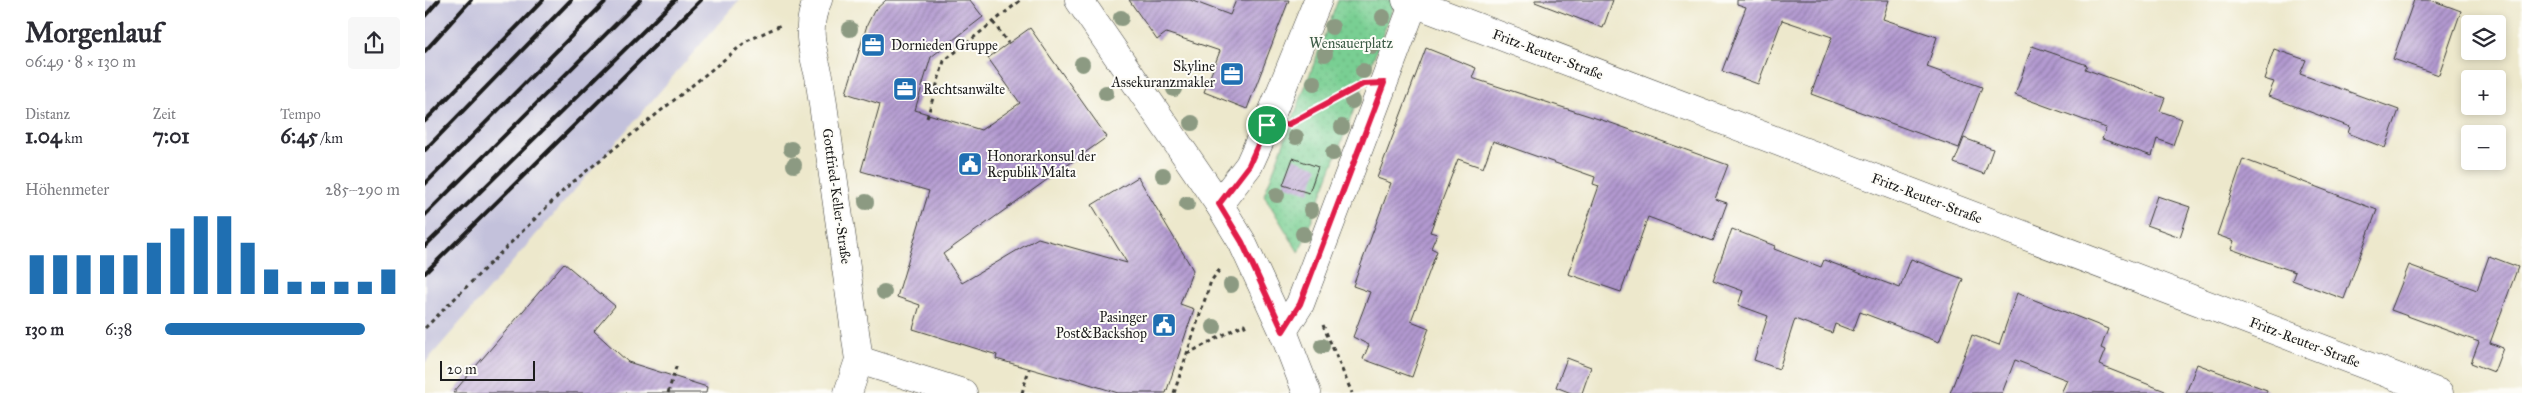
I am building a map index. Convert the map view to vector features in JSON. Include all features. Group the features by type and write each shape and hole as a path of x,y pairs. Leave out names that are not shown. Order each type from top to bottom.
{"street":[{"name":"Gottfried-Keller-Straße","path":"818,0 811,15 811,47 819,76 859,360 848,393"},
{"path":"1079,0 1219,204 1242,242 1283,331 1307,393"},
{"path":"1219,204 1249,165 1318,0"},
{"path":"1283,331 1300,304 1384,83 1412,1"},
{"name":"Fritz-Reuter-Straße","path":"1412,1 2439,393"},
{"path":"859,360 963,393"}],"path":[{"path":"927,118 943,61 1021,0"},
{"path":"993,22 1008,43"},
{"path":"425,328 568,186 747,41 778,25 811,28"},
{"path":"1267,125 1289,124 1363,84 1384,83"},
{"path":"1174,393 1211,281 1242,242"},
{"path":"1300,304 1320,319 1352,393"},
{"path":"1187,354 1244,324 1248,333"},
{"path":"668,393 677,364"},
{"path":"1022,393 1029,368"}],"shaded area":[{"path":"425,0 739,0 425,363"}],"green space":[{"name":"Wensauerplatz","path":"1338,0 1396,0 1299,253 1264,195"}],"building":[{"path":"886,0 970,0 983,17 931,57 915,110 981,130 1020,103 988,58 1030,28 1107,137 943,254 962,283 1038,238 1127,263 1092,205 1138,177 1193,270 1180,304 1194,309 1166,393 1118,393 1070,378 1070,380 996,359 997,355 913,329 920,305 897,297 929,191 861,171 880,104 846,93 867,25 874,11"},
{"path":"1129,0 1190,0 1230,15 1236,0 1289,0 1247,109 1204,92 1220,51 1166,33 1157,40"},
{"path":"1535,0 1613,0 1603,28 1535,2"},
{"path":"1737,0 1889,0 1883,19 1937,37 1927,67 1982,87 1959,148 1811,94 1832,37 1782,20 1758,84 1722,71 1746,7 1737,4"},
{"path":"2414,0 2431,0 2461,11 2439,75 2393,59"},
{"path":"2032,46 2087,65 2085,69 2165,98 2160,111 2182,119 2173,145 2157,139 2152,156 2102,139 2106,128 2015,95"},
{"path":"1426,48 1476,68 1472,78 1614,124 1728,165 1715,199 1727,203 1713,241 1648,217 1621,292 1568,274 1599,186 1593,184 1595,177 1493,141 1483,168 1458,159 1430,232 1437,234 1431,248 1437,251 1411,321 1429,328 1412,377 1363,359 1369,345 1353,337 1370,292 1353,286 1391,183 1377,178"},
{"path":"2274,49 2306,60 2300,74 2399,110 2385,148 2348,133 2350,127 2268,96 2274,82 2264,79"},
{"path":"1964,138 1993,149 1984,174 1954,163"},
{"path":"1293,158 1318,167 1309,193 1283,185"},
{"path":"2243,159 2377,210 2344,299 2292,280 2295,272 2231,249 2234,241 2217,235"},
{"path":"2157,196 2190,207 2180,237 2147,225"},
{"path":"1732,229 1775,246 1774,249 1821,267 1824,260 1900,288 1911,259 1963,279 1939,342 1860,312 1853,331 1835,324 1832,333 1795,319 1779,369 1754,360 1768,316 1738,305 1743,291 1713,280"},
{"path":"2489,256 2518,267 2490,343 2503,348 2494,372 2471,363 2479,342 2391,310 2409,265 2477,290"},
{"path":"564,263 615,306 594,331 628,362 707,387 706,393 453,393"},
{"path":"2017,293 2108,329 2101,348 2105,350 2099,365 2165,391 2165,393 2061,393 2067,380 2015,360 2002,393 1950,393 1972,335 1999,345"},
{"path":"1567,358 1591,367 1582,393 1571,393 1556,387"},
{"path":"2197,364 2267,390 2266,393 2186,393"}],"railway":[{"path":"425,16 439,0"},
{"path":"425,51 471,0"},
{"path":"425,121 543,0"},
{"path":"425,150 571,0"},
{"path":"425,184 607,0"},
{"path":"425,215 640,0"},
{"path":"425,246 675,0"},
{"path":"425,273 701,0"}],"place":[{"name":"Dornieden Gruppe","path":"873,45"},
{"name":"Skyline Assekuranzmakler","path":"1232,74"},
{"name":"Rechtsanwälte","path":"905,89"},
{"name":"Honorarkonsul der Republik Malta","path":"970,164"},
{"name":"Pasinger Post&Backshop","path":"1164,325"}],"route":[{"path":"1384,83 1300,304 1283,331 1242,242 1219,204 1249,165 1267,125 1289,124 1363,84 1384,83"}]}
